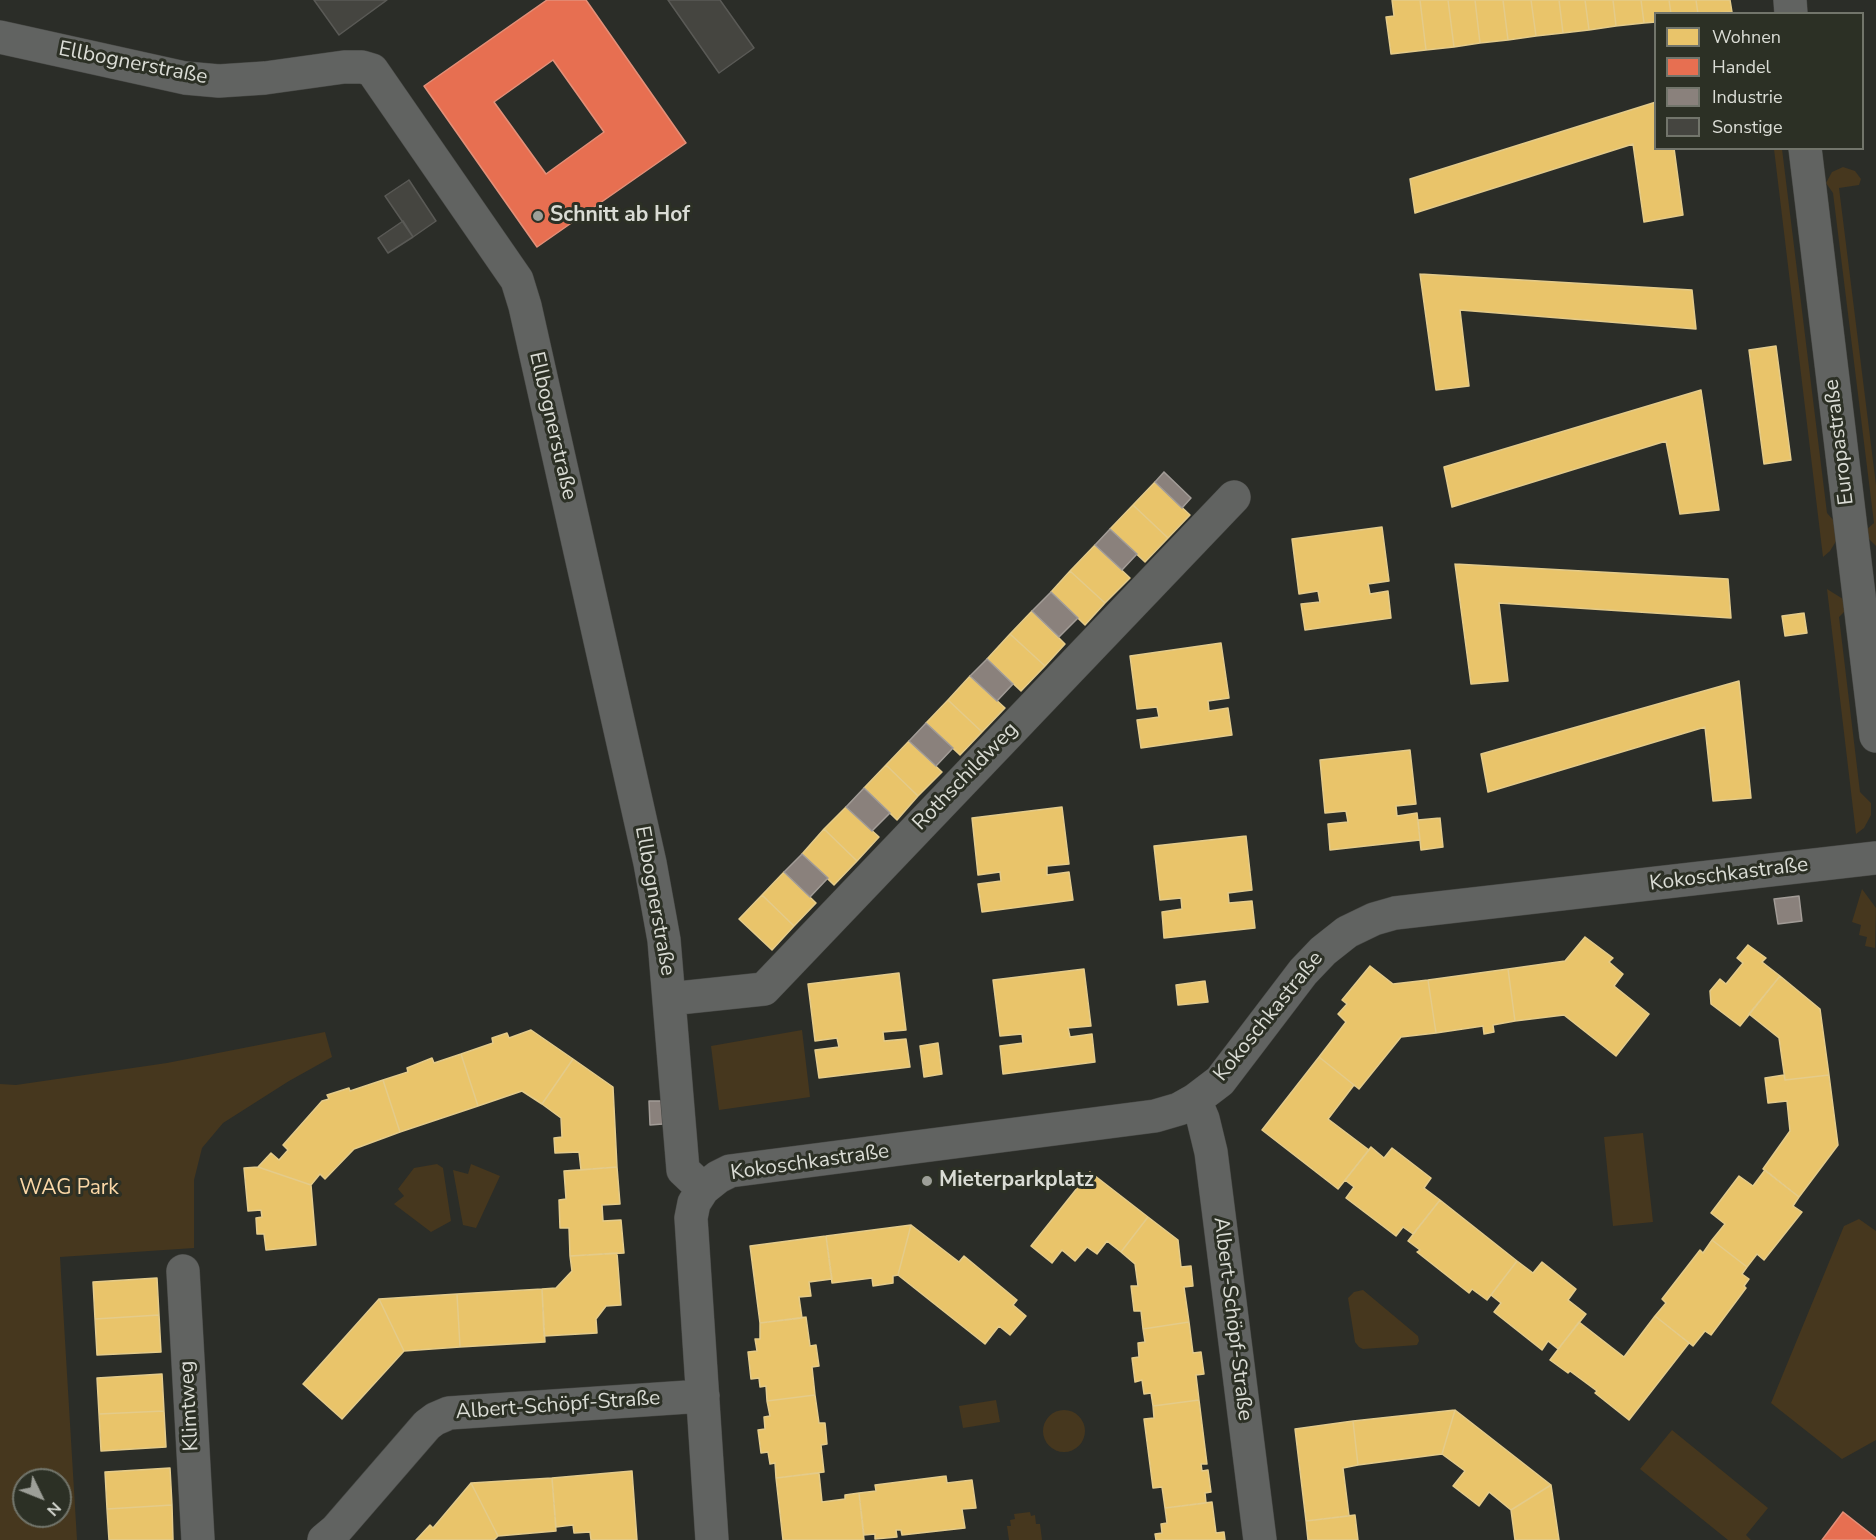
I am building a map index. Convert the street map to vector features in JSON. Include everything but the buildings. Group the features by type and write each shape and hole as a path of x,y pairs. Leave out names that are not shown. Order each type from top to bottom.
{"street":[{"name":"Ellbognerstraße","path":"0,37 185,78 219,81 265,78 344,67 362,67 372,70 517,280 650,863 664,940 683,1170 702,1189"},
{"name":"Europastraße","path":"1805,150 1876,736"},
{"name":"Rothschildweg","path":"669,999 764,989 1234,497"},
{"name":"Kokoschkastraße","path":"702,1189 730,1171 1155,1116 1179,1109 1220,1081 1303,972 1323,951 1347,932 1374,919 1395,913 1876,858"},
{"name":"Albert-Schöpf-Straße","path":"1195,1100 1203,1119 1211,1152 1260,1540"},
{"path":"702,1189 694,1203 691,1218 712,1540"},
{"name":"Klimtweg","path":"183,1271 198,1540"},
{"name":"Albert-Schöpf-Straße","path":"324,1540 341,1524 427,1425 449,1413 703,1396"}],"green space":[{"path":"1774,150 1782,150 1827,513 1835,522 1838,538 1823,557"},
{"path":"1843,167 1855,171 1861,179 1859,185 1839,188 1876,485 1876,546 1868,538 1866,530 1874,523 1833,193 1826,183 1832,172"},
{"path":"1827,589 1843,599 1848,608 1839,617 1860,792 1871,803 1871,815 1864,828 1856,834"},
{"path":"1862,889 1876,908 1875,948 1865,946 1867,937 1859,935 1861,925 1852,922"},
{"path":"802,1030 810,1097 719,1110 711,1046"},
{"name":"WAG Park","path":"325,1032 332,1057 223,1123 202,1148 194,1180 194,1248 60,1257 77,1540 0,1540 0,1084 16,1085 167,1063"},
{"path":"1643,1133 1653,1222 1613,1226 1604,1137"},
{"path":"437,1164 443,1168 451,1221 431,1232 394,1204 404,1196 398,1189 414,1168"},
{"path":"471,1164 500,1176 476,1228 463,1225 453,1170 468,1174"},
{"path":"1859,1219 1876,1231 1876,1440 1842,1459 1771,1403 1844,1226"},
{"path":"1363,1290 1418,1336 1417,1345 1363,1349 1359,1347 1355,1342 1348,1298 1354,1292"},
{"path":"996,1400 1000,1422 963,1428 959,1406"},
{"path":"1064,1410 1079,1416 1085,1431 1079,1446 1064,1452 1049,1446 1043,1431 1049,1416"},
{"path":"1672,1430 1768,1508 1746,1535 1751,1540 1728,1540 1640,1469"},
{"path":"1030,1512 1031,1516 1035,1515 1036,1524 1040,1524 1042,1540 1009,1540 1007,1526 1011,1526 1010,1520 1015,1519 1014,1514"}],"place":[{"name":"Schnitt ab Hof","path":"538,216"},
{"name":"Mieterparkplatz","path":"927,1181"}]}
